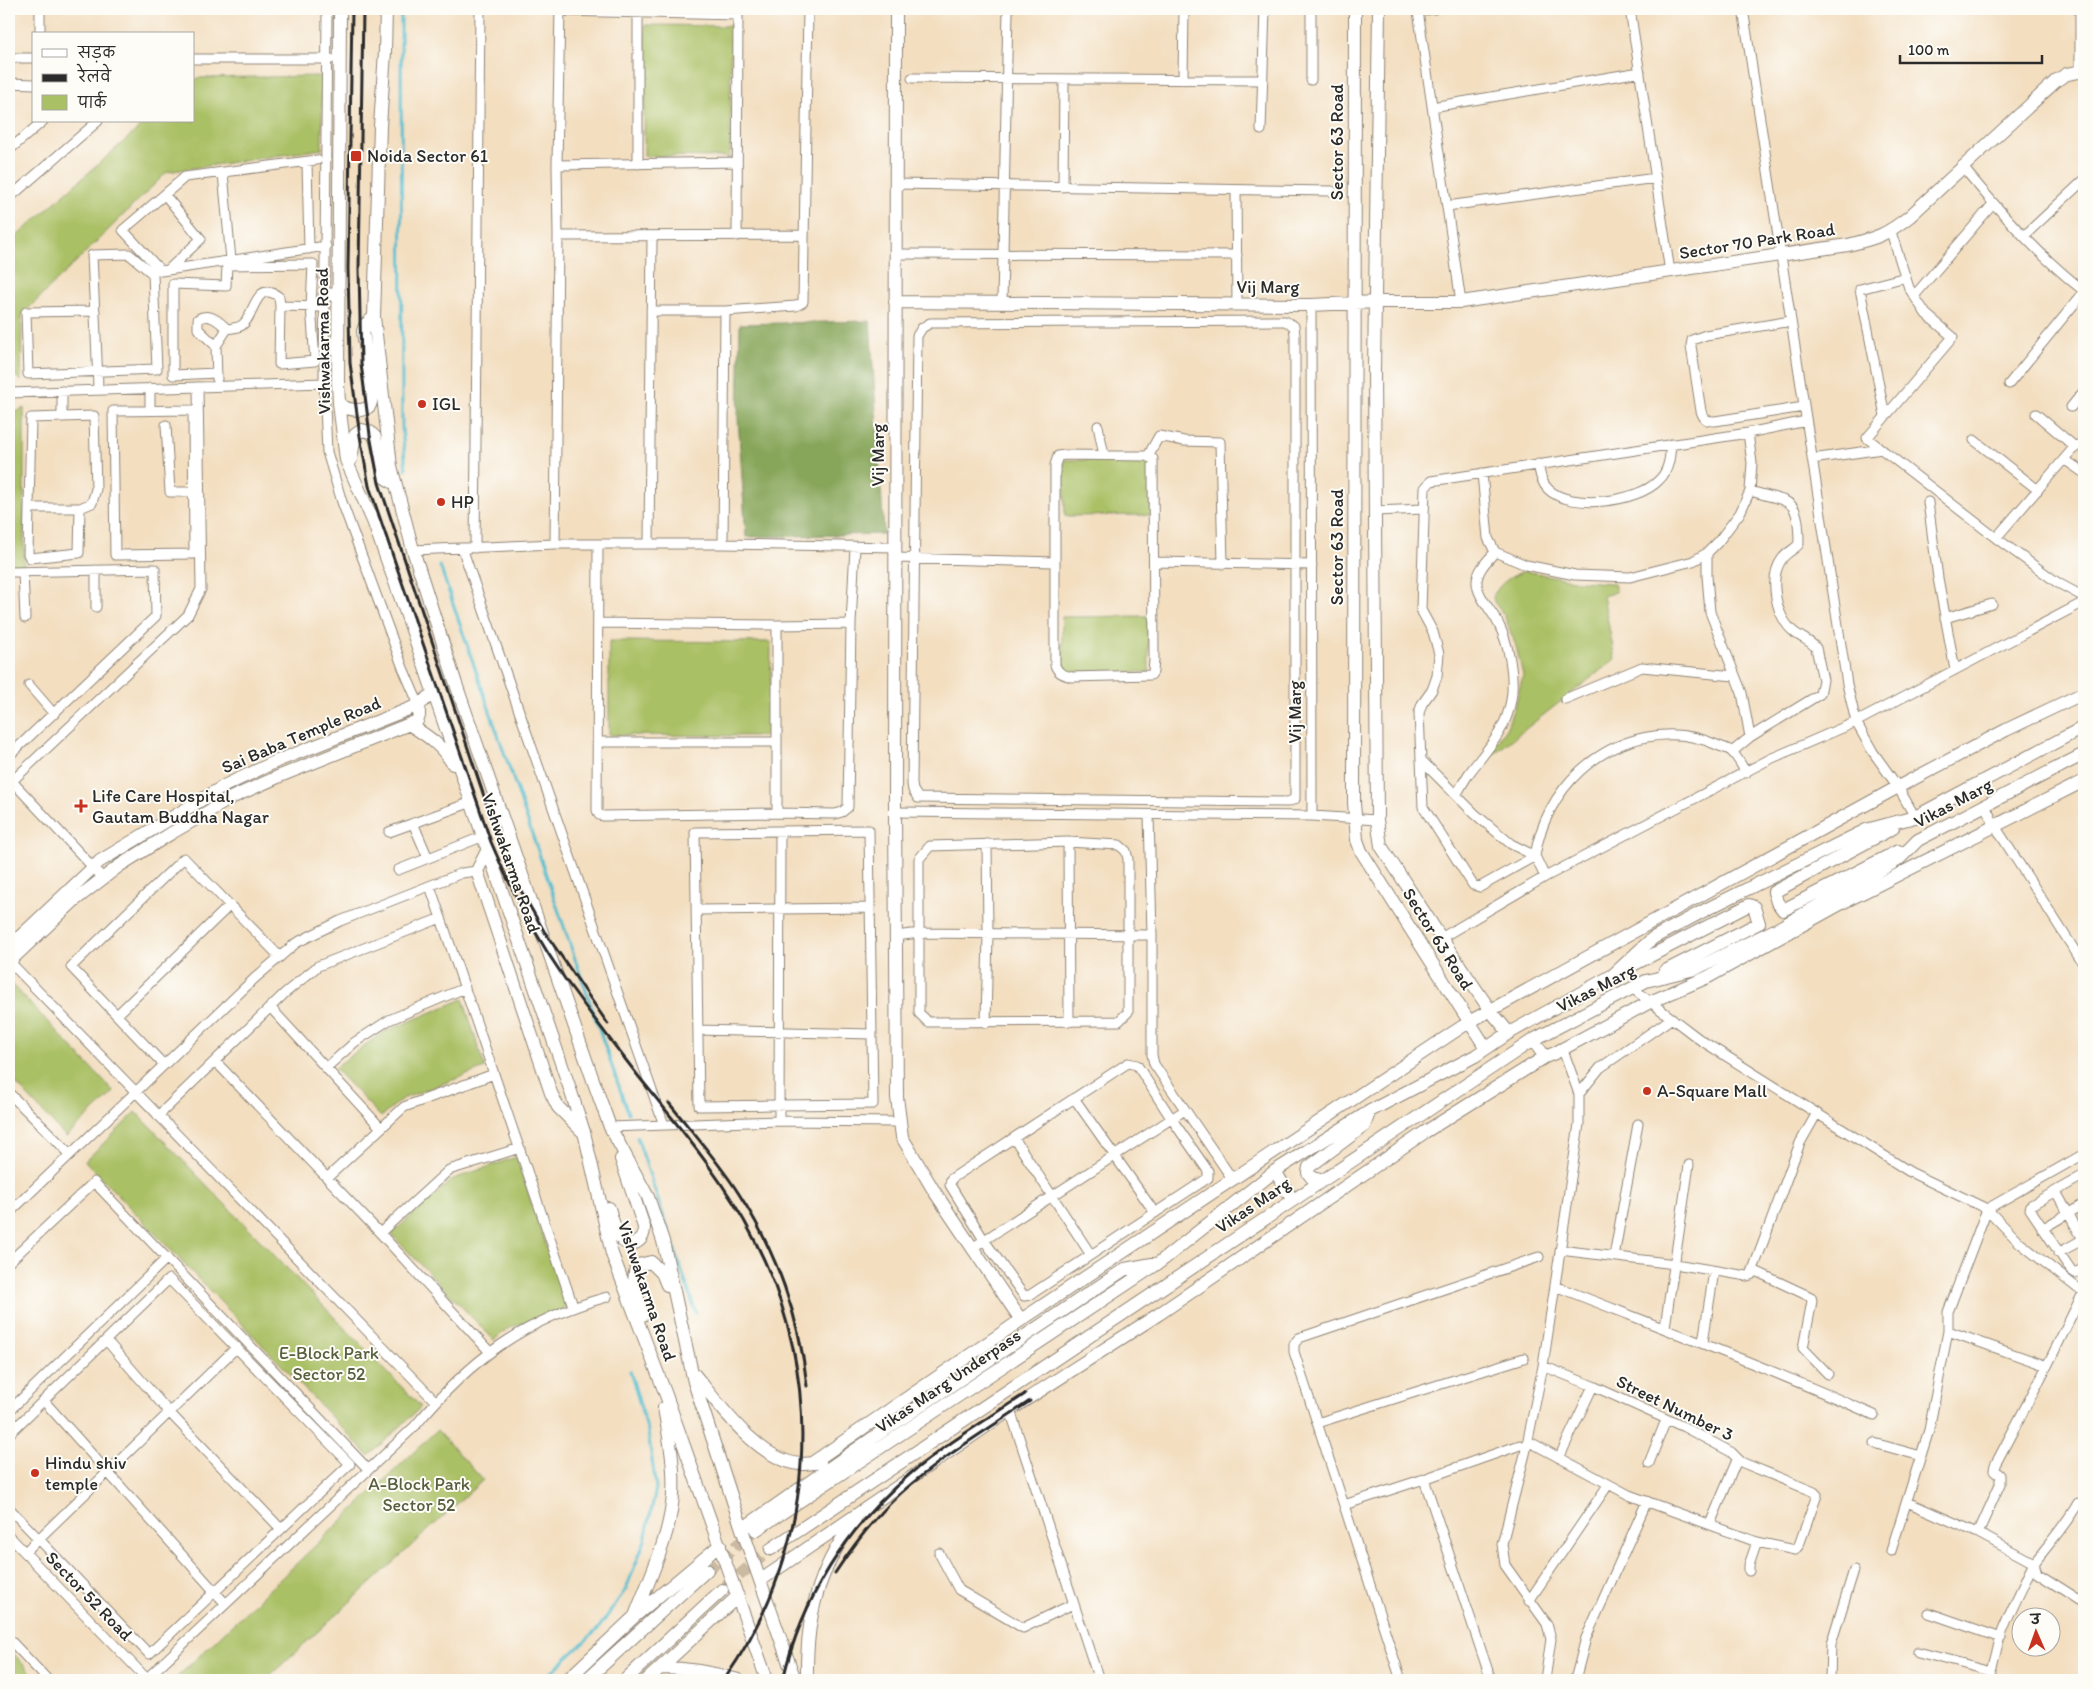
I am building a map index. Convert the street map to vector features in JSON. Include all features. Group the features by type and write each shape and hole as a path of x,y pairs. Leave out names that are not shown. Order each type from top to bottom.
{"street":[{"path":"40,9 40,32"},
{"path":"327,9 324,383 327,452 334,477 403,668 419,705"},
{"path":"340,9 341,39"},
{"path":"341,39 350,9"},
{"path":"376,9 385,52"},
{"path":"385,52 386,9"},
{"path":"474,548 480,9"},
{"path":"651,311 725,311 796,306 803,302 808,9"},
{"path":"895,302 896,9"},
{"path":"1002,303 1008,9"},
{"path":"1183,80 1184,9"},
{"path":"1261,130 1265,9"},
{"path":"1311,9 1311,80"},
{"name":"Sector 63 Road","path":"1355,9 1355,819 1357,840 1362,851 1486,1048"},
{"name":"Sector 63 Road","path":"1379,9 1375,302 1377,820 1381,846 1441,938 1508,1033"},
{"path":"1434,9 1418,11 1461,302"},
{"path":"1630,9 1670,272"},
{"path":"1743,9 1846,684 1856,722 1872,752 1898,787 1915,817 1774,892 1777,902 1783,910 1918,840"},
{"path":"2080,9 2082,71"},
{"path":"555,544 557,165 560,10 738,12 737,236"},
{"path":"638,12 638,164"},
{"name":"Vishwakarma Road","path":"341,39 338,403 348,463 373,521 484,836 584,1132 612,1254 664,1391 767,1680"},
{"name":"Vishwakarma Road","path":"385,52 380,126 374,317 391,466 395,484 413,550 456,684 610,1127 648,1197 663,1241 691,1370 742,1529 795,1680"},
{"path":"9,58 32,58"},
{"path":"195,59 340,60"},
{"name":"Sector 70 Park Road","path":"1311,305 1375,302 1461,302 1848,245 1873,239 1891,232 1910,216 2057,80 2067,74 2082,71"},
{"path":"1432,107 1640,72"},
{"path":"912,78 1263,80"},
{"path":"1063,187 1064,80"},
{"path":"9,83 32,84"},
{"path":"9,150 42,122"},
{"path":"9,198 97,122"},
{"path":"317,160 185,177 123,230 161,270 326,246"},
{"path":"307,162 309,249"},
{"path":"557,165 737,162"},
{"path":"1962,166 1993,204 2059,271 2084,292 2009,384"},
{"path":"223,172 231,260"},
{"path":"1447,206 1656,178"},
{"path":"2024,236 2084,180"},
{"path":"895,184 1332,191"},
{"path":"1236,190 1237,305"},
{"path":"165,194 202,239 169,270"},
{"path":"1914,296 1993,204"},
{"path":"1891,232 1914,296 1926,314 1953,337 1867,438 1996,538 2058,583 2084,597"},
{"path":"558,236 804,235"},
{"path":"649,544 652,237"},
{"path":"95,311 26,312 28,374 98,370 157,369 153,274 129,254 92,254 95,311 98,370 98,390"},
{"path":"895,254 1237,255"},
{"path":"217,373 173,375 172,284 226,286 227,265 313,264 311,306 315,361 279,364 279,297 274,293 263,294 256,299 248,319 242,326 227,329 216,346 218,386"},
{"path":"1885,416 1860,289 1906,278"},
{"path":"280,306 311,306 339,294"},
{"name":"Vij Marg","path":"1021,1320 934,1191 902,1137 900,1122 897,1097 895,812 895,302 1311,305 1312,816"},
{"path":"723,544 725,311"},
{"path":"216,346 198,329 198,319 210,317 227,329"},
{"path":"338,403 356,410 366,409 370,405 373,393 363,331 365,326 374,317"},
{"path":"1285,321 1294,326 1295,565 1295,799 1288,802 918,798 913,790 917,336 922,328 930,322 1285,321"},
{"path":"1791,322 1706,335 1692,340 1691,346 1703,418 1716,421 1804,408"},
{"path":"9,393 324,383"},
{"path":"103,878 10,781 188,616 201,589 198,387"},
{"path":"150,388 150,410"},
{"path":"62,391 62,417"},
{"path":"2071,407 2084,391"},
{"path":"193,410 194,492 194,554 115,555 114,411 193,410"},
{"path":"2036,414 2075,446"},
{"path":"28,508 80,508 92,503 96,488 94,416 31,418 28,508 28,554 30,558 79,553 80,508"},
{"path":"1535,856 1480,887 1473,884 1423,807 1419,713 1422,704 1435,683 1439,654 1433,632 1421,610 1425,488 1431,481 1748,433 1806,421"},
{"path":"166,425 170,492 194,492"},
{"path":"1098,426 1104,455"},
{"path":"348,463 351,459 355,435 362,430 368,430 375,437 384,477 395,484"},
{"path":"1482,473 1488,538 1495,552 1526,565 1575,575 1630,577 1693,561 1707,553 1718,542 1740,513 1750,491 1752,463 1748,433"},
{"path":"1148,456 1160,436 1184,441 1220,442 1223,564"},
{"path":"1974,440 2038,490"},
{"path":"1996,538 2075,446 2084,442"},
{"path":"1538,464 1541,478 1547,488 1556,496 1582,502 1603,501 1639,492 1660,480 1666,470 1671,444"},
{"path":"1812,459 1882,450"},
{"path":"1065,455 1148,456 1151,457 1154,463 1153,672 1151,675 1071,677 1060,674 1055,665 1056,458 1065,455"},
{"path":"2064,459 2084,473"},
{"path":"1732,752 1750,737 1820,694 1823,680 1816,648 1793,631 1783,619 1775,588 1777,568 1782,559 1800,544 1798,517 1794,507 1789,502 1750,491"},
{"path":"1928,502 1945,618 1955,670"},
{"path":"1375,511 1424,509"},
{"path":"413,550 555,544 723,544 855,547 895,552 915,559 1055,562"},
{"path":"598,545 599,815 835,814 842,812 848,807 851,624 855,547"},
{"path":"462,548 664,1124"},
{"path":"1456,794 1472,770 1491,748 1500,732 1511,699 1510,664 1507,647 1500,625 1477,586 1480,571 1495,552"},
{"path":"1707,553 1710,612 1742,692 1750,737"},
{"path":"1154,562 1312,565"},
{"path":"96,570 96,607"},
{"path":"9,572 155,570 156,616 13,752 9,747"},
{"path":"23,572 25,618"},
{"path":"1441,938 1546,877 1770,759 1856,722 2084,602"},
{"path":"1945,618 1992,604"},
{"path":"598,624 776,626 851,624"},
{"path":"776,626 776,813"},
{"path":"1565,700 1642,667 1734,676"},
{"path":"28,685 54,714"},
{"name":"Sai Baba Temple Road","path":"9,947 100,861 226,785 277,761 419,705 433,693"},
{"path":"812,1463 1021,1320 1469,1022 1898,787 2006,730 2084,693"},
{"name":"Sai Baba Temple Road","path":"9,961 75,900 119,866 233,797 394,729 410,725 419,716 419,705"},
{"path":"410,725 427,735 445,750 467,788"},
{"name":"Vikas Marg","path":"1160,1262 1275,1171 1370,1112 1475,1056 1508,1033 1613,975 1653,938 1866,830 1915,817 2084,727"},
{"path":"1535,856 1538,838 1548,813 1579,771 1600,755 1623,743 1652,736 1683,734 1704,739 1732,752 1746,773"},
{"path":"598,742 776,742"},
{"name":"Vikas Marg","path":"1148,1297 1292,1199 1533,1040 1646,981 1695,969 1779,928 1898,860 1918,840 2084,754"},
{"path":"1422,761 1511,844 1535,856 1546,877"},
{"path":"761,1580 1010,1410 1159,1314 1425,1132 1545,1057 1563,1050 1650,1002 1708,977 1842,903 2084,781"},
{"path":"389,832 472,802"},
{"path":"1985,806 1995,826 2084,965"},
{"path":"895,812 1312,816 1377,820"},
{"path":"1149,815 1152,1055 1154,1064 1233,1180"},
{"path":"413,823 428,858"},
{"path":"869,830 870,908 873,1104 699,1106 695,832 869,830"},
{"path":"779,1121 780,831"},
{"path":"398,870 484,836"},
{"path":"1068,842 1069,1022"},
{"path":"1068,842 1119,845 1126,851 1128,859 1128,1012 1119,1021 928,1022 919,1014 919,859 930,846 1068,842"},
{"path":"986,1023 987,844"},
{"path":"488,849 477,871 552,1093 558,1108 584,1132"},
{"path":"164,1065 71,967 184,858 280,957"},
{"path":"9,1213 135,1092 296,943 340,921 462,873 477,871"},
{"path":"430,886 574,1306"},
{"path":"116,1015 230,905"},
{"path":"1613,975 1748,905 1754,907 1759,923 1646,981"},
{"path":"696,910 870,908"},
{"path":"158,1116 270,1007 318,966 441,918"},
{"path":"896,936 920,932 1152,935"},
{"path":"9,961 435,1401"},
{"path":"326,1068 354,1042 389,1020 465,988"},
{"path":"1632,988 1699,1039 1910,1172 1987,1209 2020,1243 2076,1287 2084,1291 2048,1366 1995,1465 1994,1470 2000,1475 2000,1484 1978,1532"},
{"path":"270,1007 381,1128"},
{"path":"1579,1094 1600,1068 1672,1018"},
{"path":"698,1030 872,1034"},
{"path":"1533,1040 1545,1057"},
{"path":"1545,1680 1551,1640 1547,1624 1504,1565 1502,1544 1543,1366 1579,1124 1579,1094 1563,1050"},
{"path":"215,1061 380,1233 489,1351"},
{"path":"1128,1063 1138,1066 1208,1171 1208,1178 1030,1296 1024,1296 984,1240 950,1185 951,1179 1074,1098 1128,1063"},
{"path":"327,1178 404,1107 494,1074"},
{"path":"9,1093 70,1154"},
{"path":"1074,1098 1155,1213"},
{"path":"9,1107 16,1100"},
{"path":"972,1248 1185,1110"},
{"path":"1321,1180 1312,1178 1308,1173 1309,1167 1364,1126 1370,1112"},
{"path":"1560,1250 1675,1264 1747,1276 1751,1275 1800,1143 1817,1114"},
{"path":"610,1127 779,1121 900,1122"},
{"path":"1614,1256 1638,1124"},
{"path":"1014,1138 1091,1255"},
{"path":"595,1184 608,1207 619,1237 625,1243 631,1245 640,1241 644,1234 644,1227 629,1186 616,1139"},
{"path":"380,1233 449,1170 520,1148"},
{"path":"1891,1551 1929,1430 1948,1330 1948,1312 1987,1209 2084,1154"},
{"path":"1665,1327 1689,1165"},
{"path":"1275,1171 1292,1199"},
{"path":"2084,1176 2032,1205 2030,1209 2058,1253 2075,1273 2084,1268"},
{"path":"9,1262 94,1182 368,1469"},
{"path":"2056,1192 2084,1240 2058,1253"},
{"path":"2042,1229 2084,1204"},
{"path":"1401,1680 1294,1352 1294,1344 1299,1338 1539,1257"},
{"path":"9,1411 167,1258"},
{"path":"648,1348 644,1320 634,1282 634,1272 638,1265 651,1262 657,1266 675,1300"},
{"path":"742,1529 845,1457 1125,1269 1160,1262"},
{"name":"Vikas Marg Underpass","path":"756,1530 1160,1262"},
{"path":"1753,1270 1811,1297 1812,1301 1803,1348 1828,1374"},
{"path":"1703,1342 1714,1271"},
{"path":"9,1434 169,1279 350,1464 149,1654 9,1508"},
{"path":"1555,1286 1789,1376 1874,1415"},
{"path":"146,1680 225,1603 415,1426 435,1401 489,1351 535,1323 574,1306 607,1297"},
{"path":"771,1548 1148,1297 1159,1314"},
{"path":"1948,1330 2048,1366"},
{"path":"106,1340 168,1411 281,1530"},
{"path":"24,1552 108,1472 168,1411 237,1347"},
{"path":"1317,1423 1524,1358"},
{"name":"Street Number 3","path":"1543,1366 1684,1427 1731,1452 1736,1460 1814,1492 1817,1495 1799,1545 1795,1550 1757,1542"},
{"path":"691,1370 745,1435 778,1456 799,1464 845,1457"},
{"path":"1559,1458 1593,1386"},
{"path":"635,1616 663,1542 673,1495 670,1444 663,1404 664,1391"},
{"path":"44,1401 225,1603"},
{"path":"1010,1410 1099,1680"},
{"path":"1649,1463 1666,1420"},
{"path":"1344,1505 1524,1443 1559,1458 1628,1495 1757,1542 1748,1571"},
{"path":"1874,1443 1921,1456"},
{"path":"1710,1524 1736,1460"},
{"path":"1424,1479 1491,1680"},
{"path":"1529,1601 1608,1485"},
{"path":"1575,1680 1586,1638 1647,1501"},
{"path":"1907,1502 1978,1532 2034,1563 2037,1573 2084,1602"},
{"path":"1918,1652 1991,1676 2001,1638 2034,1563 2067,1523 2078,1503"},
{"path":"808,1680 808,1634 816,1591 838,1542 861,1512"},
{"name":"Sector 52 Road","path":"9,1536 146,1680"},
{"path":"567,1680 635,1616 720,1545"},
{"path":"939,1553 959,1590 1023,1628 1073,1604"},
{"path":"586,1680 707,1570"},
{"path":"1830,1680 1831,1644 1854,1570"},
{"path":"625,1680 722,1590"},
{"path":"647,1680 738,1596"},
{"path":"1929,1613 2001,1638"},
{"path":"9,1639 47,1680"},
{"path":"661,1668 685,1668 715,1673 738,1680"}],"green space":[{"path":"645,25 731,26 730,157 644,156"},
{"path":"322,76 322,149 167,172 22,315 21,381 9,370 9,243 146,122 195,122 195,80 197,78"},
{"path":"870,321 884,534 746,537 738,418 740,324"},
{"path":"24,408 24,566 9,566 9,420 14,413"},
{"path":"1150,459 1151,515 1065,516 1064,460"},
{"path":"1524,571 1579,581 1614,583 1616,592 1603,596 1615,659 1486,760 1507,727 1523,675 1516,646 1504,615 1494,602 1493,596 1506,581"},
{"path":"1148,616 1149,672 1062,672 1062,617"},
{"path":"609,641 771,642 770,736 609,735"},
{"path":"9,981 114,1092 66,1137 9,1076"},
{"path":"463,999 485,1068 402,1099 381,1117 334,1068 382,1033"},
{"name":"E-Block Park Sector 52","path":"136,1112 421,1407 369,1456 85,1161"},
{"path":"516,1157 567,1308 509,1328 494,1340 391,1234 453,1179"},
{"name":"A-Block Park Sector 52","path":"437,1430 483,1480 265,1680 174,1680"},
{"path":"9,1649 38,1680 9,1680"}],"waterway":[{"path":"401,9 402,428 406,469"},
{"path":"440,566 628,1113"},
{"path":"637,1137 696,1313"},
{"path":"543,1680 598,1629 626,1589 645,1540 656,1488 648,1432 630,1371"}],"tunnel":[{"path":"707,1570 753,1532"},
{"path":"725,1587 771,1549"}],"railway":[{"path":"352,9 348,268 350,363 369,486 491,842 515,895 565,979 620,1053 701,1155 742,1217 767,1266 786,1320 793,1348 798,1377 802,1435 801,1464 793,1522 778,1577 767,1604 740,1656 724,1680"},
{"path":"363,9 359,269 361,364 370,435 379,483 498,838 520,889 544,931 608,1024"},
{"path":"669,1103 731,1182 764,1238 775,1262 792,1310 799,1335 807,1386"},
{"path":"783,1680 791,1650 814,1594 847,1541 866,1517 887,1495 923,1463 1025,1394"},
{"path":"835,1573 866,1531 901,1493 948,1456 1030,1401"}],"place":[{"name":"Noida Sector 61","path":"356,156"},
{"name":"IGL","path":"422,404"},
{"name":"HP","path":"441,502"},
{"name":"Life Care Hospital, Gautam Buddha Nagar","path":"81,806"},
{"name":"A-Square Mall","path":"1647,1091"},
{"name":"Hindu shiv temple","path":"35,1473"}]}
